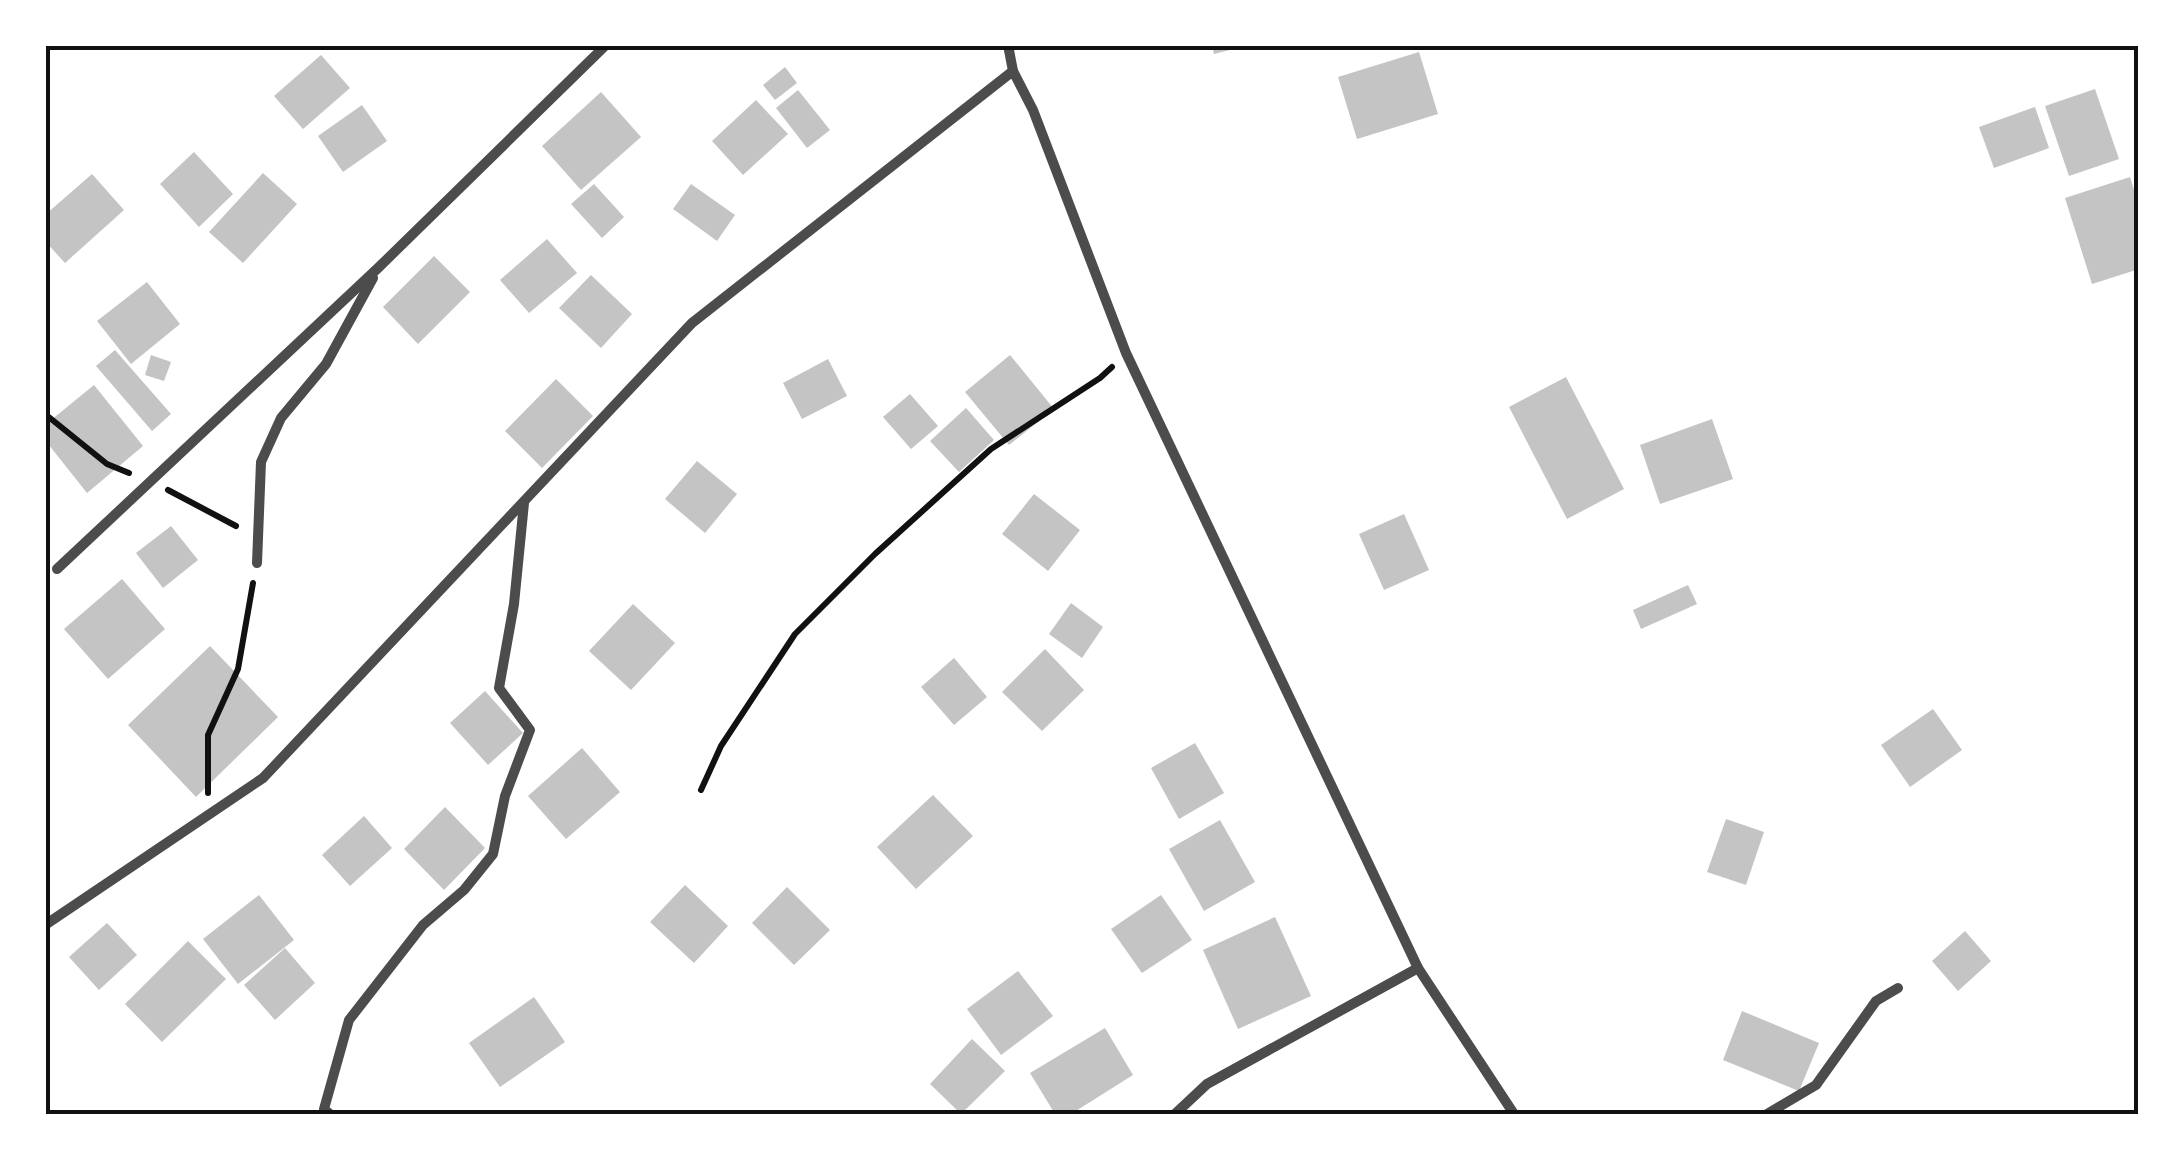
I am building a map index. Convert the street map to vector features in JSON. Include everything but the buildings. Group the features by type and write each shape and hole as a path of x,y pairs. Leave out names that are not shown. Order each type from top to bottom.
{"street":[{"path":"57,569 378,268 606,45"},
{"path":"1008,45 1013,71 1033,110 1126,354 1418,968 1514,1114"},
{"path":"45,924 264,778 692,323 1013,71"},
{"path":"257,564 261,462 281,418 326,364 378,268"},
{"path":"330,1114 324,1109 349,1020 423,925 464,890 493,854 505,796 530,730 499,688 514,604 524,501"},
{"path":"1175,1114 1207,1084 1418,968"},
{"path":"1766,1114 1816,1084 1876,1002 1898,988"}],"path":[{"path":"701,790 721,746 796,634 990,450 1100,378 1126,354"},
{"path":"45,414 107,464 235,524 257,564 238,669 208,735 208,816"}]}
